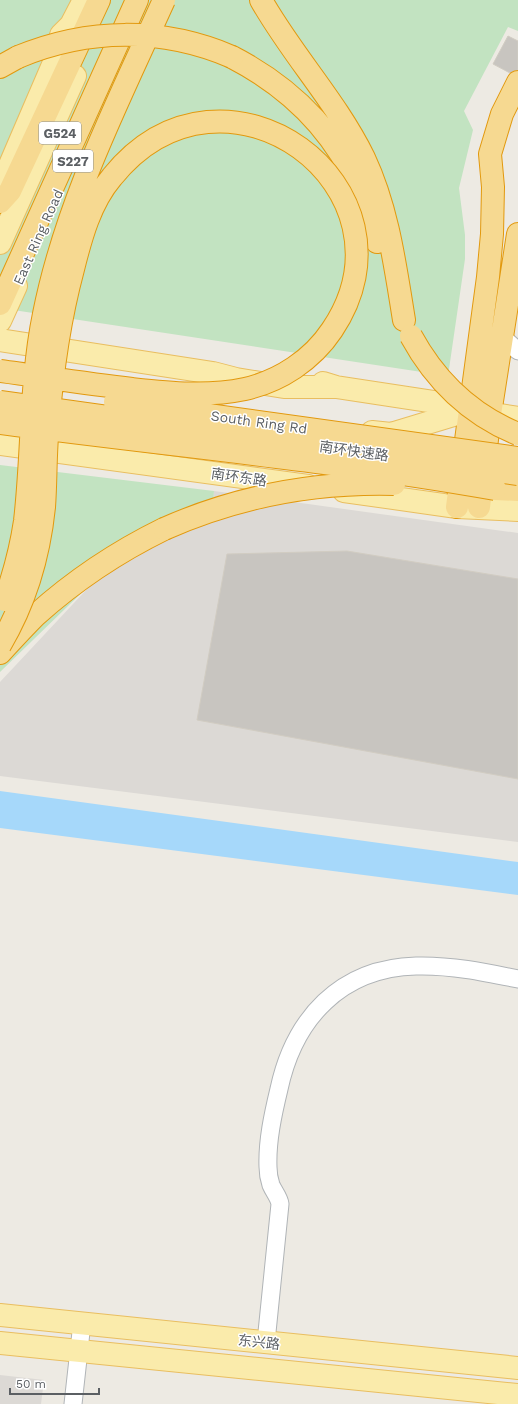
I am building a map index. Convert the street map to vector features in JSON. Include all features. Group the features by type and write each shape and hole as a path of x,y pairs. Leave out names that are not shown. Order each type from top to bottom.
{"highway":[{"name":"G524","path":"0,267 120,0"},
{"name":"G524","path":"0,304 137,0"},
{"path":"0,610 13,574 22,538 26,506 38,347 43,315 59,249 71,213 101,141 164,0"},
{"path":"261,0 278,28 326,95 364,157 374,183 392,245 404,320"},
{"path":"0,202 10,191 97,3"},
{"path":"0,67 33,51 63,41 94,36 125,34 156,36 187,42 217,51 259,72 285,90 308,111 328,135 345,161 365,204 404,320 424,359 450,390 481,415 518,434"},
{"path":"478,507 480,412 492,234 493,187 490,154 502,114 518,82"},
{"path":"0,371 46,378 54,379 77,382 92,384 108,386 196,394 246,388 290,370 313,352 328,336 340,317 350,291 355,264 354,242 350,220 340,194 332,179 317,162 291,141 260,127 227,122 194,124 162,135 134,154 110,179 96,201 85,228 62,311 57,338 54,364 53,372 52,380 51,396 47,428 44,506 39,540 31,574 22,600 0,645"},
{"path":"457,506 480,412 501,336 518,234"},
{"name":"South Ring Rd","path":"0,385 518,458"},
{"name":"南环快速路","path":"0,402 518,474"},
{"path":"0,423 143,442 272,455 495,489"},
{"path":"0,653 35,616 99,565 146,538 204,512 258,497 321,487 374,483 518,490"}],"main road":[{"name":"East Ring Road","path":"0,322 146,0"},
{"path":"0,188 58,53 61,35 70,25 97,3"},
{"name":"S227","path":"0,243 97,3"},
{"path":"0,340 213,373 253,371 315,381 336,387 441,403 480,412 518,418"},
{"path":"0,378 391,434 480,412"},
{"name":"南环东路","path":"0,444 457,506 518,510"},
{"name":"东兴路","path":"0,1315 518,1368"},
{"name":"东兴路","path":"0,1343 518,1395"}],"street":[{"path":"501,336 518,351"},
{"path":"480,412 518,406"},
{"path":"266,1342 280,1204 271,1185 269,1174 271,1130 284,1068 292,1048 310,1017 327,998 340,989 371,975 390,969 414,966 436,966 518,979"},
{"path":"73,1404 82,1323"}],"shaded area":[{"path":"214,491 518,533 518,842 0,776 0,682 102,573 121,561 212,518"},
{"path":"0,1375 44,1380 41,1404 0,1404"}],"green space":[{"path":"0,0 518,0 518,31 508,27 464,111 473,130 459,188 465,235 465,259 448,376 0,308"},
{"path":"0,465 214,491 212,518 173,534 102,573 0,672"}],"water":[{"path":"0,791 518,862 518,895 0,828"}],"building":[{"path":"508,36 518,41 518,70 510,73 493,64"},
{"path":"347,551 518,579 518,779 197,720 227,554"}]}
